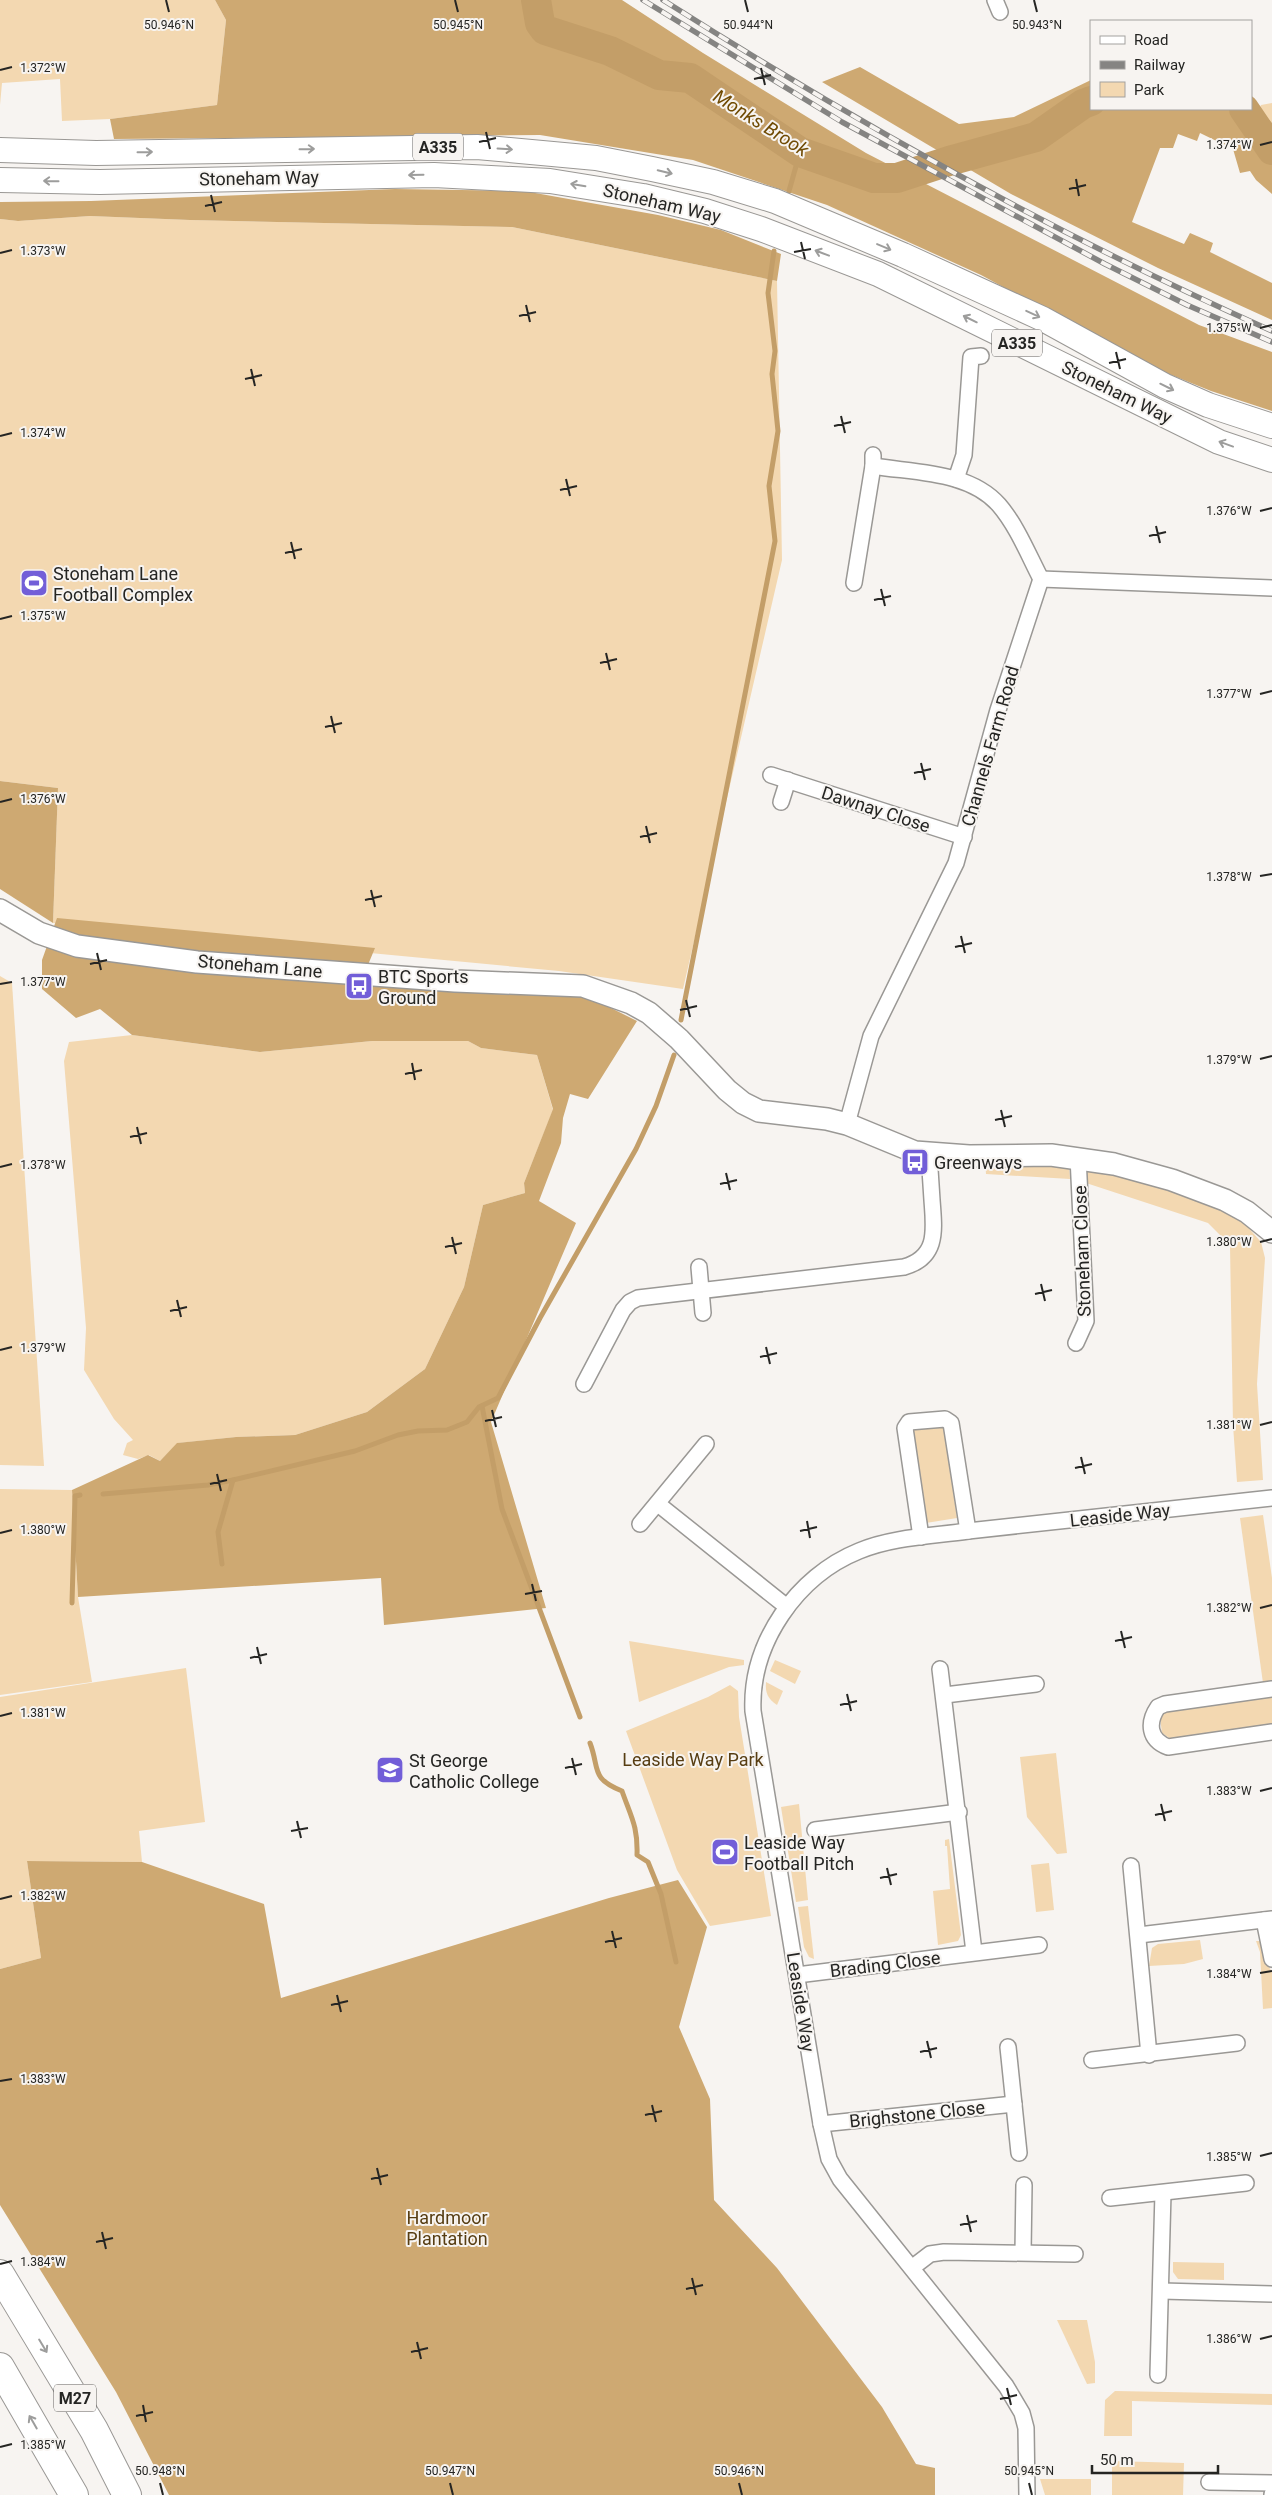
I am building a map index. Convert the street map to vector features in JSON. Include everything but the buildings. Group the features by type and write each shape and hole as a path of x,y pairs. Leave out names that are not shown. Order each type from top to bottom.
{"highway":[{"name":"M27","path":"0,2274 94,2430 126,2495"},
{"name":"M27","path":"0,2367 74,2495"}],"main road":[{"name":"Stoneham Way","path":"0,150 96,153 477,147 596,158 713,182 784,205 903,255 1043,318 1166,386 1208,405 1272,426"},
{"name":"Stoneham Way","path":"0,180 109,182 434,175 550,181 643,196 705,211 742,223 878,274 1219,442 1272,460"}],"street":[{"path":"956,479 964,456 971,357 981,356"},
{"path":"854,582 873,460 956,479 977,488 999,505 1020,537 1041,579 1272,588"},
{"name":"Channels Farm Road","path":"847,1124 871,1036 956,864 998,710 1041,579"},
{"name":"Dawnay Close","path":"771,774 964,837"},
{"path":"781,802 788,780"},
{"name":"Stoneham Lane","path":"0,910 39,933 77,946 179,960 445,981 583,986 632,1003 649,1013 679,1039 728,1090 743,1103 759,1111 827,1119 847,1124 897,1146 929,1154 1078,1157 1148,1172 1207,1193 1238,1207 1272,1232"},
{"path":"584,1384 623,1310 630,1302 638,1298 913,1264 922,1258 932,1241 934,1228 929,1154"},
{"name":"Stoneham Close","path":"1076,1343 1086,1322 1078,1157"},
{"path":"699,1267 703,1313"},
{"path":"921,1537 905,1428 909,1422 945,1419 951,1422 968,1531"},
{"path":"640,1524 706,1444"},
{"name":"Leaside Way","path":"1027,2495 1028,2445 1022,2414 1006,2386 913,2267 840,2179 829,2159 821,2124 753,1701 763,1652 771,1631 787,1607 807,1583 841,1559 860,1550 921,1537 968,1531 1272,1498"},
{"path":"658,1504 787,1607"},
{"path":"940,1669 945,1695 974,1952"},
{"path":"945,1695 1036,1684"},
{"path":"1272,1689 1165,1704 1158,1707 1151,1722 1154,1738 1168,1747 1272,1732"},
{"path":"815,1830 959,1812"},
{"path":"1131,1866 1149,2055"},
{"path":"1139,1935 1268,1919 1272,1958"},
{"name":"Brading Close","path":"797,1975 1039,1945"},
{"path":"1092,2060 1149,2055 1237,2043"},
{"path":"1008,2047 1018,2153"},
{"name":"Brighstone Close","path":"821,2124 1014,2104"},
{"path":"1110,2198 1163,2194 1246,2183"},
{"path":"1023,2252 1024,2185"},
{"path":"1158,2374 1162,2291 1163,2194"},
{"path":"913,2267 930,2254 944,2252 1076,2254"},
{"path":"1162,2291 1272,2294"},
{"path":"1208,2482 1272,2483"}],"green space":[{"path":"0,0 215,0 226,20 217,105 110,119 62,121 60,79 2,83 0,105"},
{"path":"215,0 622,0 703,53 866,153 1199,325 1272,352 1272,411 1211,391 1154,368 981,275 827,205 693,160 540,135 114,139 110,119 217,105 226,20"},
{"path":"860,67 959,124 1014,117 1090,80 1090,110 1252,110 1252,101 1272,123 1272,194 1256,180 1250,171 1240,173 1233,149 1200,133 1197,141 1178,134 1173,148 1160,148 1132,222 1184,244 1190,233 1213,243 1210,252 1272,283 1272,320 1158,268 1011,194 822,82"},
{"path":"1272,103 1272,123 1259,109 1261,105"},
{"path":"395,189 524,191 658,215 721,230 781,254 777,281 512,227 90,216 18,221 0,219 0,202 91,201"},
{"path":"90,216 512,227 777,281 782,560 683,989 559,971 53,923 58,788 0,781 0,219 18,221"},
{"path":"0,781 58,788 53,923 0,889"},
{"path":"57,918 375,948 360,984 575,990 637,1021 588,1099 570,1094 563,1118 561,1143 539,1201 576,1223 491,1422 546,1608 384,1625 381,1578 78,1597 72,1490 148,1455 160,1461 177,1443 236,1437 295,1435 367,1412 425,1369 464,1287 483,1205 525,1193 524,1183 553,1109 537,1055 481,1048 468,1041 372,1041 260,1052 132,1035 100,1009 76,1018 42,989 42,960"},
{"path":"0,976 12,983 44,1466 0,1465"},
{"path":"132,1035 260,1052 372,1041 468,1041 481,1048 537,1055 553,1110 524,1183 525,1193 483,1205 464,1287 425,1369 367,1412 295,1435 236,1437 178,1443 160,1461 149,1455 138,1459 123,1455 127,1443 133,1440 114,1419 84,1370 86,1328 64,1061 69,1042"},
{"path":"985,1160 1069,1164 1070,1179 986,1174"},
{"path":"1083,1163 1214,1204 1246,1225 1261,1242 1265,1258 1257,1384 1263,1480 1237,1482 1233,1425 1230,1245 1208,1223 1083,1182"},
{"path":"917,1427 942,1427 944,1430 957,1518 926,1523 913,1435 913,1430"},
{"path":"0,1489 72,1490 78,1597 92,1682 0,1695"},
{"path":"1263,1515 1272,1578 1272,1681 1263,1683 1240,1518"},
{"path":"629,1641 744,1660 744,1665 729,1667 639,1702"},
{"path":"775,1660 801,1671 795,1684 770,1671"},
{"path":"186,1668 205,1822 139,1831 142,1862 27,1861 41,1958 0,1969 0,1697"},
{"path":"766,1682 783,1691 777,1705 768,1695"},
{"name":"Leaside Way Park","path":"730,1685 738,1691 739,1717 771,1916 710,1926 677,1870 626,1731 708,1697"},
{"path":"1272,1696 1272,1726 1171,1739 1162,1733 1162,1716 1169,1709"},
{"path":"1056,1753 1067,1853 1057,1854 1027,1817 1020,1757"},
{"path":"799,1804 808,1900 796,1902 781,1807"},
{"path":"949,1839 961,1935 958,1941 938,1945 933,1891 950,1889 947,1846 945,1846 945,1840"},
{"name":"Hardmoor Plantation","path":"27,1861 142,1862 264,1904 281,1998 609,1898 678,1880 707,1927 679,2027 710,2099 714,2200 777,2268 882,2407 916,2464 935,2468 935,2495 169,2495 116,2392 0,2205 0,1969 41,1958"},
{"path":"1049,1863 1054,1910 1036,1912 1031,1865"},
{"path":"808,1906 814,1959 809,1957 804,1947 798,1907"},
{"path":"1200,1940 1203,1959 1184,1964 1149,1966 1152,1948 1158,1944"},
{"path":"1256,1941 1261,1941 1265,1961 1272,1972 1272,2008 1263,2009 1260,1952"},
{"path":"1173,2262 1224,2263 1224,2280 1178,2279 1173,2272"},
{"path":"1057,2320 1087,2320 1095,2362 1095,2383 1087,2384"},
{"path":"1115,2391 1272,2394 1272,2405 1132,2401 1132,2436 1104,2436 1105,2400"},
{"path":"1112,2461 1184,2463 1183,2495 1112,2495"},
{"path":"1040,2479 1091,2479 1091,2495 1045,2495"}],"waterway":[{"name":"Monks Brook","path":"536,0 540,23 545,30 610,51 659,75 690,78 800,152 874,178 897,178 949,161 1036,137 1083,104 1090,101"},
{"name":"Monks Brook","path":"1245,110 1272,150"},
{"path":"789,191 800,152"},
{"path":"681,1020 775,541 769,486 778,431 772,374 775,351 768,293 774,251"},
{"path":"103,1494 208,1485 355,1451 398,1435 418,1431 447,1430 467,1422 479,1407 498,1398 540,1318 636,1149 656,1106 674,1055"},
{"path":"482,1406 502,1509 580,1717"},
{"path":"222,1564 218,1532 233,1480"},
{"path":"72,1603 75,1496 80,1495"},
{"path":"590,1743 600,1777 605,1782 622,1791 635,1829 637,1855 648,1862 661,1894 676,1962"}],"railway":[{"path":"643,0 842,122 1105,264 1187,305 1272,342"},
{"path":"663,0 811,91 962,177 1115,257 1272,331"}],"place":[{"name":"Stoneham Lane Football Complex","path":"34,583"},
{"name":"BTC Sports Ground","path":"359,986"},
{"name":"Greenways","path":"915,1162"},
{"name":"St George Catholic College","path":"390,1770"},
{"name":"Leaside Way Football Pitch","path":"725,1852"}]}
